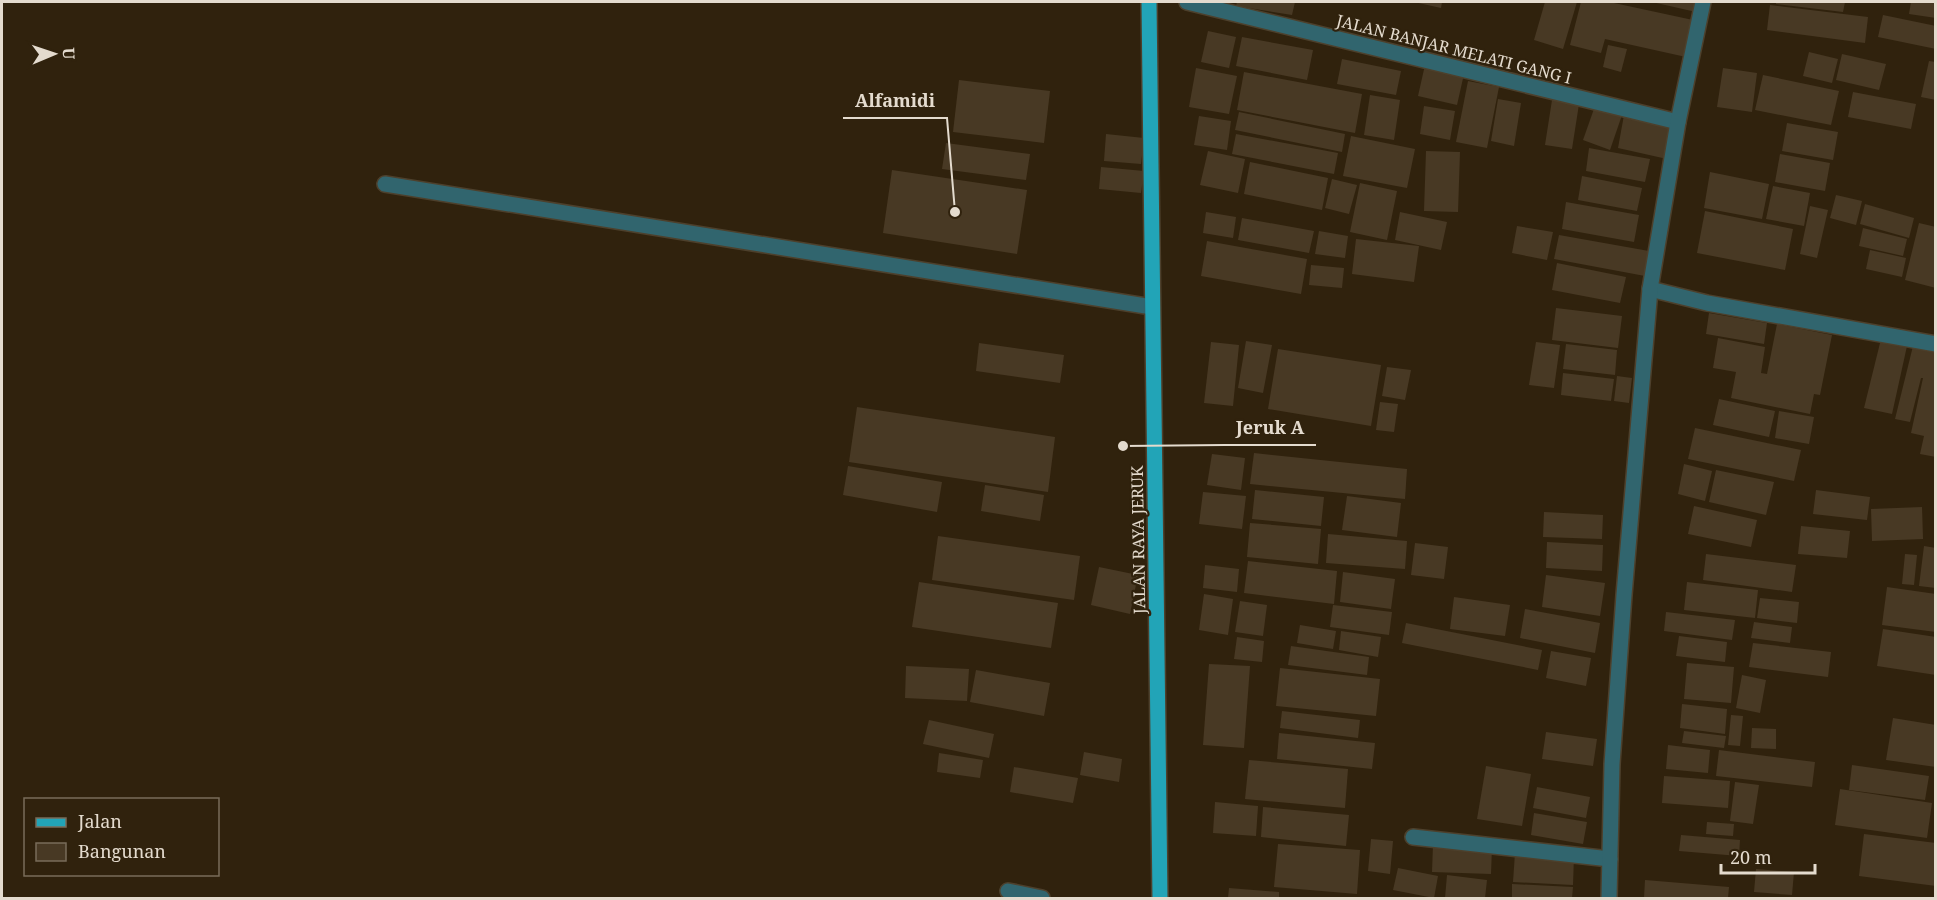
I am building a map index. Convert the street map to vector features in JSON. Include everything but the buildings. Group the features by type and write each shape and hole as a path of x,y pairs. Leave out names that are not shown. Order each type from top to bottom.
{"main road":[{"name":"JALAN RAYA JERUK","path":"1149,2 1160,898"}],"street":[{"name":"JALAN BANJAR MELATI GANG I","path":"1187,2 1678,122"},
{"path":"1609,898 1612,764 1650,289 1678,122 1704,2"},
{"path":"385,184 1152,307"},
{"path":"1650,289 1707,303 1935,345"},
{"path":"1413,837 1610,859"},
{"path":"1008,891 1042,898"}],"place":[{"name":"Alfamidi","path":"955,212"},
{"name":"Jeruk A","path":"1123,446"}]}
